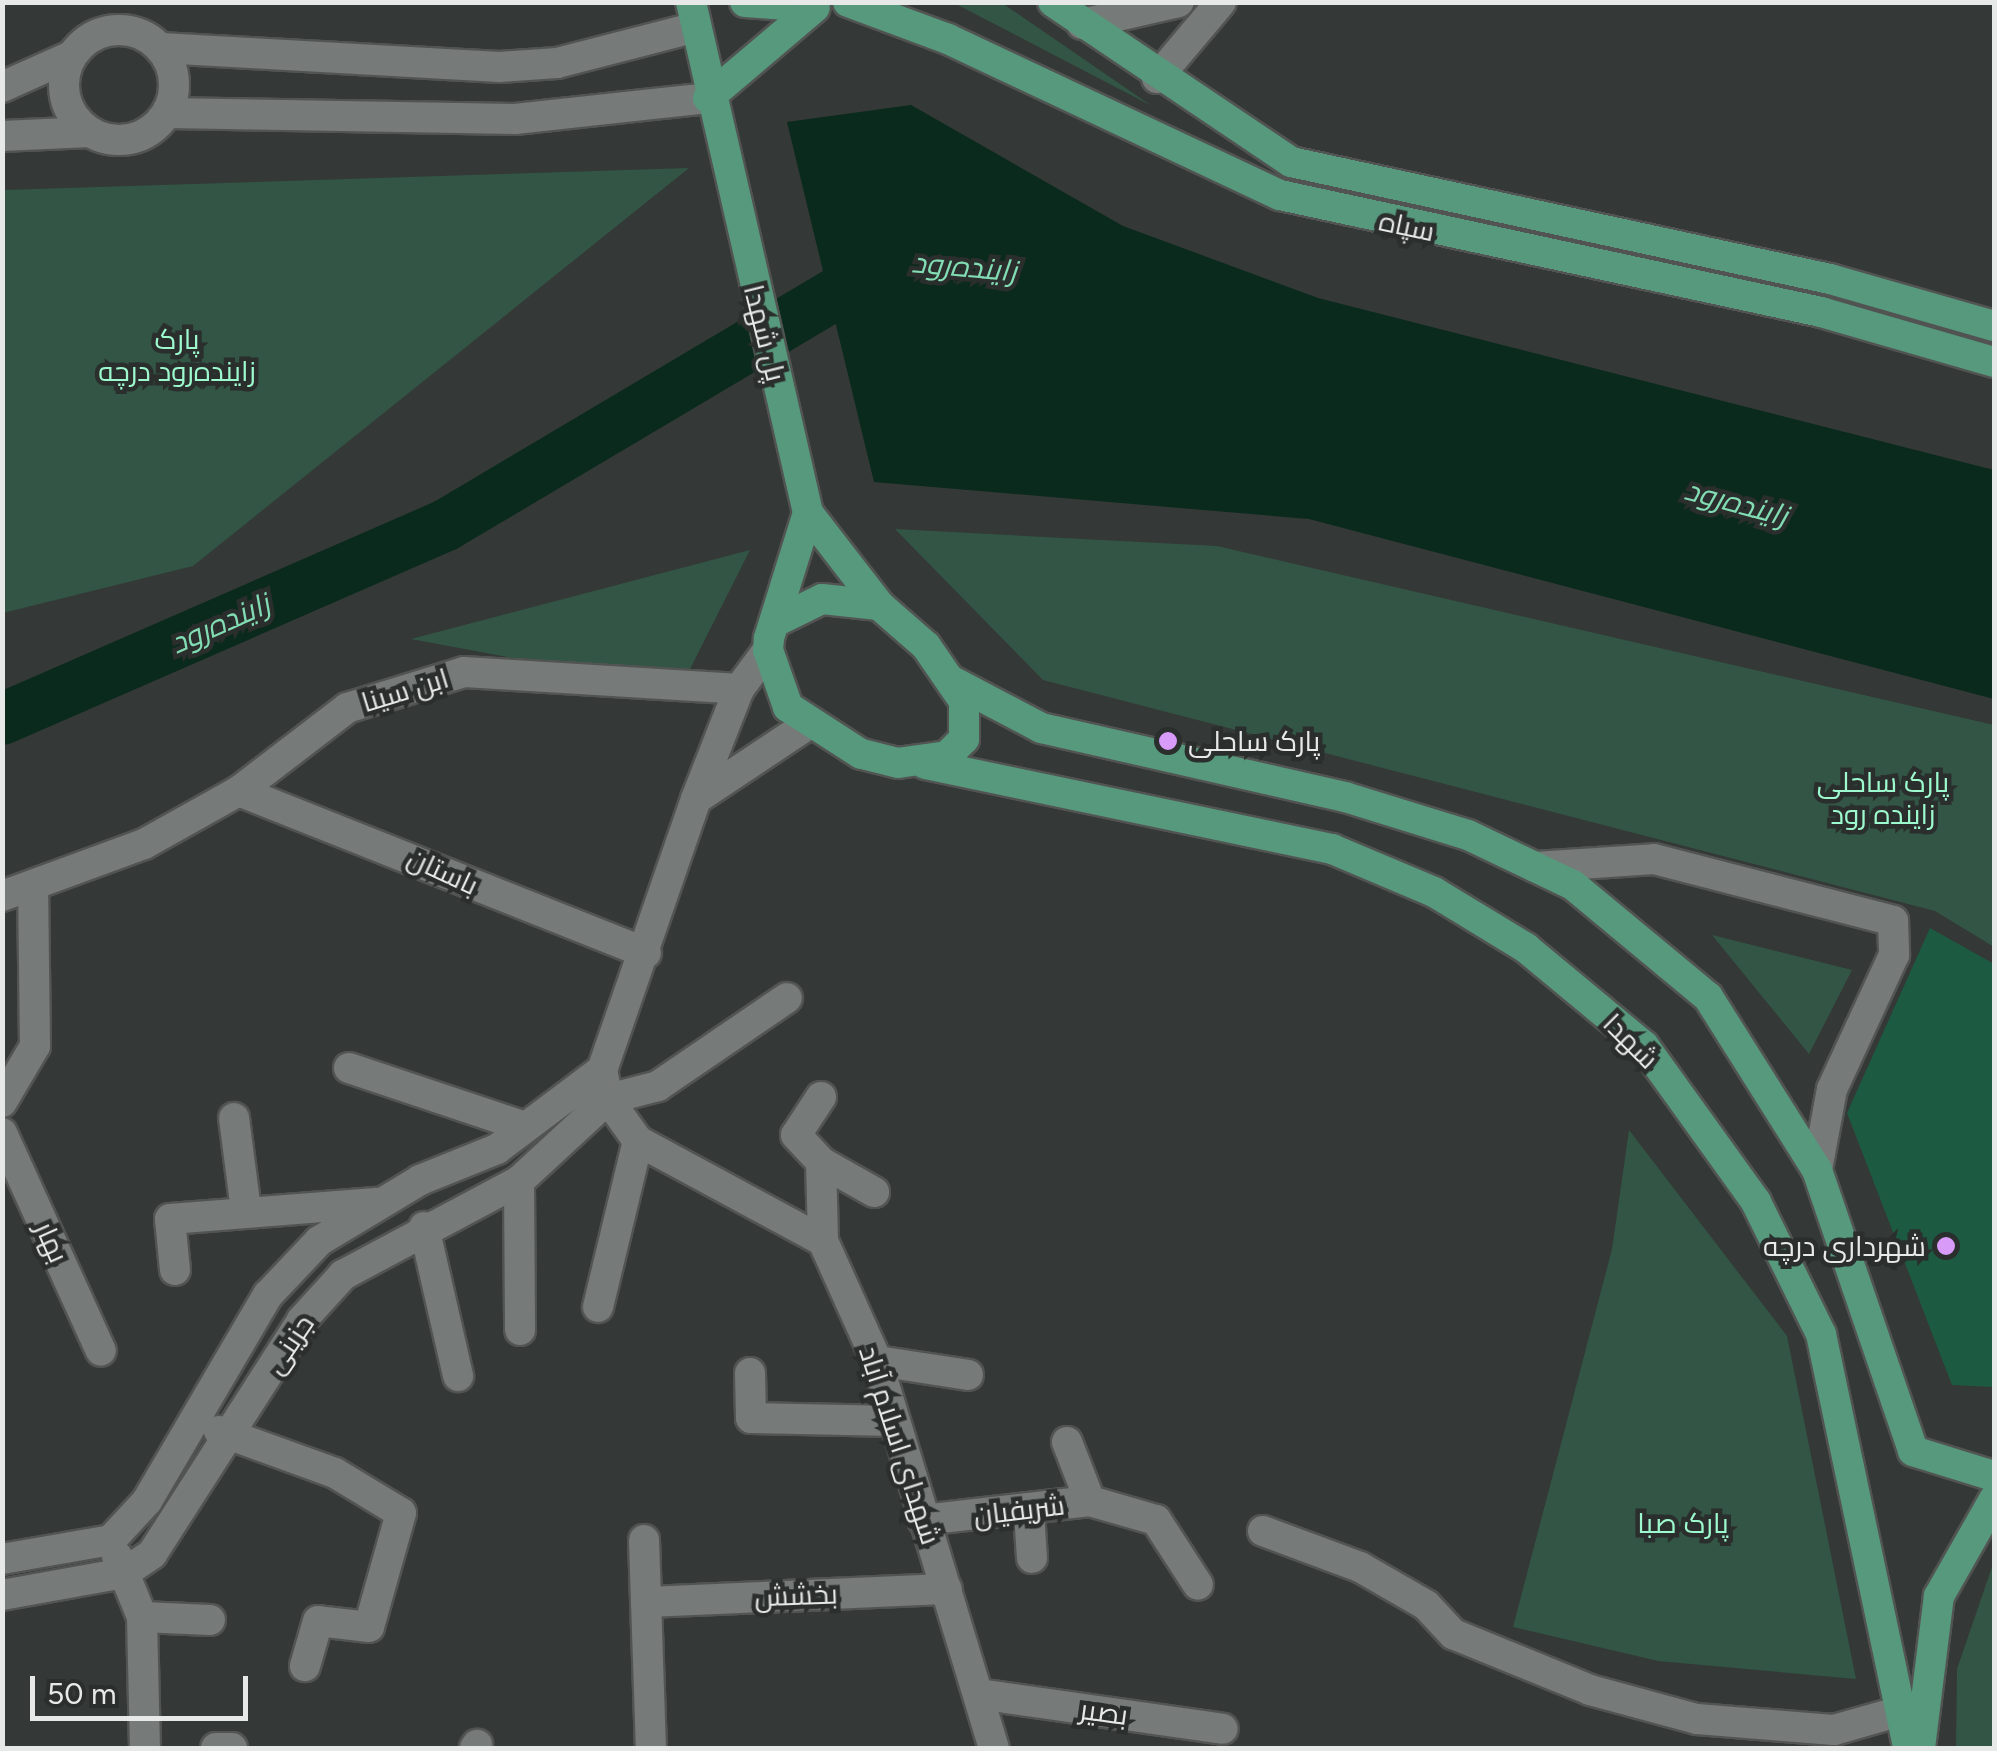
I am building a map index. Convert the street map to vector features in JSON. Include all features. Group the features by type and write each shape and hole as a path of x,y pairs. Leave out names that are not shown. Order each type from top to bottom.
{"main road":[{"path":"745,2 819,5"},
{"name":"سپاه","path":"848,2 934,34 1280,196 1822,312 1994,362"},
{"path":"932,2 934,34"},
{"name":"سپاه","path":"1053,2 1157,78 1291,162 1830,278 1994,319"},
{"path":"708,98 819,5"},
{"name":"پل شهدا","path":"692,15 708,98 808,512"},
{"path":"808,512 879,605 952,681 964,701 964,739 925,764 862,754 807,725 788,708 771,636 808,512"},
{"path":"771,636 822,599 879,605"},
{"path":"952,681 1041,728 1345,798 1468,835 1573,885 1708,998 1816,1170 1912,1452 1994,1476"},
{"name":"شهدا","path":"925,764 1332,849 1434,892 1526,948 1644,1046 1756,1202 1821,1334 1897,1712 1908,1748"},
{"path":"1920,1748 1940,1596 1994,1499"}],"street":[{"path":"1082,24 1179,2"},
{"path":"1157,78 1222,2"},
{"path":"2,88 71,56 114,29 161,48 499,67 557,63 692,15"},
{"path":"2,136 90,132 140,136 167,114 174,80 161,48"},
{"path":"71,56 68,106 90,132"},
{"path":"167,114 515,119 708,98"},
{"path":"771,636 739,688 696,799 605,1085 638,1141 824,1242"},
{"name":"ابن سینا","path":"18,894 239,791 347,708 464,672 739,688"},
{"path":"696,799 807,725"},
{"name":"باستان","path":"239,791 646,953"},
{"path":"1535,867 1654,858 1893,921 1894,955 1832,1089 1816,1170"},
{"path":"2,1102 34,1046 18,894"},
{"path":"2,1559 111,1540 197,1422 268,1295 319,1241 380,1203 498,1149 522,1126 605,1085 658,1086 787,998"},
{"path":"349,1068 522,1126"},
{"name":"جزینی","path":"124,1573 152,1554 234,1438 302,1320 342,1275 424,1227 519,1181 605,1085"},
{"path":"822,1098 796,1135 820,1162 874,1192"},
{"path":"234,1118 246,1210"},
{"name":"بهار","path":"2,1133 101,1350"},
{"path":"598,1308 638,1141"},
{"path":"820,1162 824,1242"},
{"path":"519,1181 520,1330"},
{"path":"175,1270 170,1219 246,1210 380,1203"},
{"path":"424,1227 458,1376"},
{"name":"شهدای اسلام آباد","path":"824,1242 878,1361 923,1520 984,1695 994,1748"},
{"path":"268,1295 302,1320"},
{"path":"878,1361 968,1375"},
{"path":"750,1373 751,1418 894,1421"},
{"path":"197,1422 335,1473 401,1513 369,1627 318,1621 305,1666"},
{"path":"1068,1442 1090,1501"},
{"name":"شریفیان","path":"923,1520 1029,1512 1090,1501 1156,1520 1198,1585"},
{"path":"1029,1512 1032,1558"},
{"path":"1263,1531 1360,1567 1426,1605 1453,1634 1590,1690 1697,1719 1834,1730 1897,1712"},
{"path":"111,1540 142,1617 145,1748"},
{"path":"644,1540 651,1748"},
{"path":"2,1595 124,1573"},
{"name":"بخشش","path":"646,1602 947,1589"},
{"path":"142,1617 210,1620"},
{"name":"بصیر","path":"984,1695 1223,1729"},
{"path":"216,1748 232,1748"}],"green space":[{"path":"954,3 1002,3 1152,106"},
{"name":"پارک زاینده‌رود درچه","path":"689,168 193,566 3,613 3,190"},
{"name":"پارک ساحلی زاینده رود","path":"895,529 1217,546 1994,725 1994,947 1935,911 1043,680"},
{"path":"750,550 680,689 411,639"},
{"path":"1712,935 1852,970 1809,1054"},
{"name":"پارک صبا","path":"1629,1130 1787,1336 1856,1679 1658,1661 1513,1627 1612,1249"},
{"path":"1994,1561 1994,1748 1956,1748 1957,1669"}],"water":[{"path":"911,105 1123,226 1318,298 1994,470 1994,699 1309,519 874,482 787,122"}],"building":[{"name":"شهرداری درچه","path":"1930,928 1994,964 1994,1387 1952,1385 1847,1113"}],"waterway":[{"name":"زاینده‌رود","path":"2,719 446,525 891,261"}],"place":[{"name":"پارک ساحلی","path":"1168,741"},
{"name":"شهرداری درچه","path":"1946,1246"}]}
